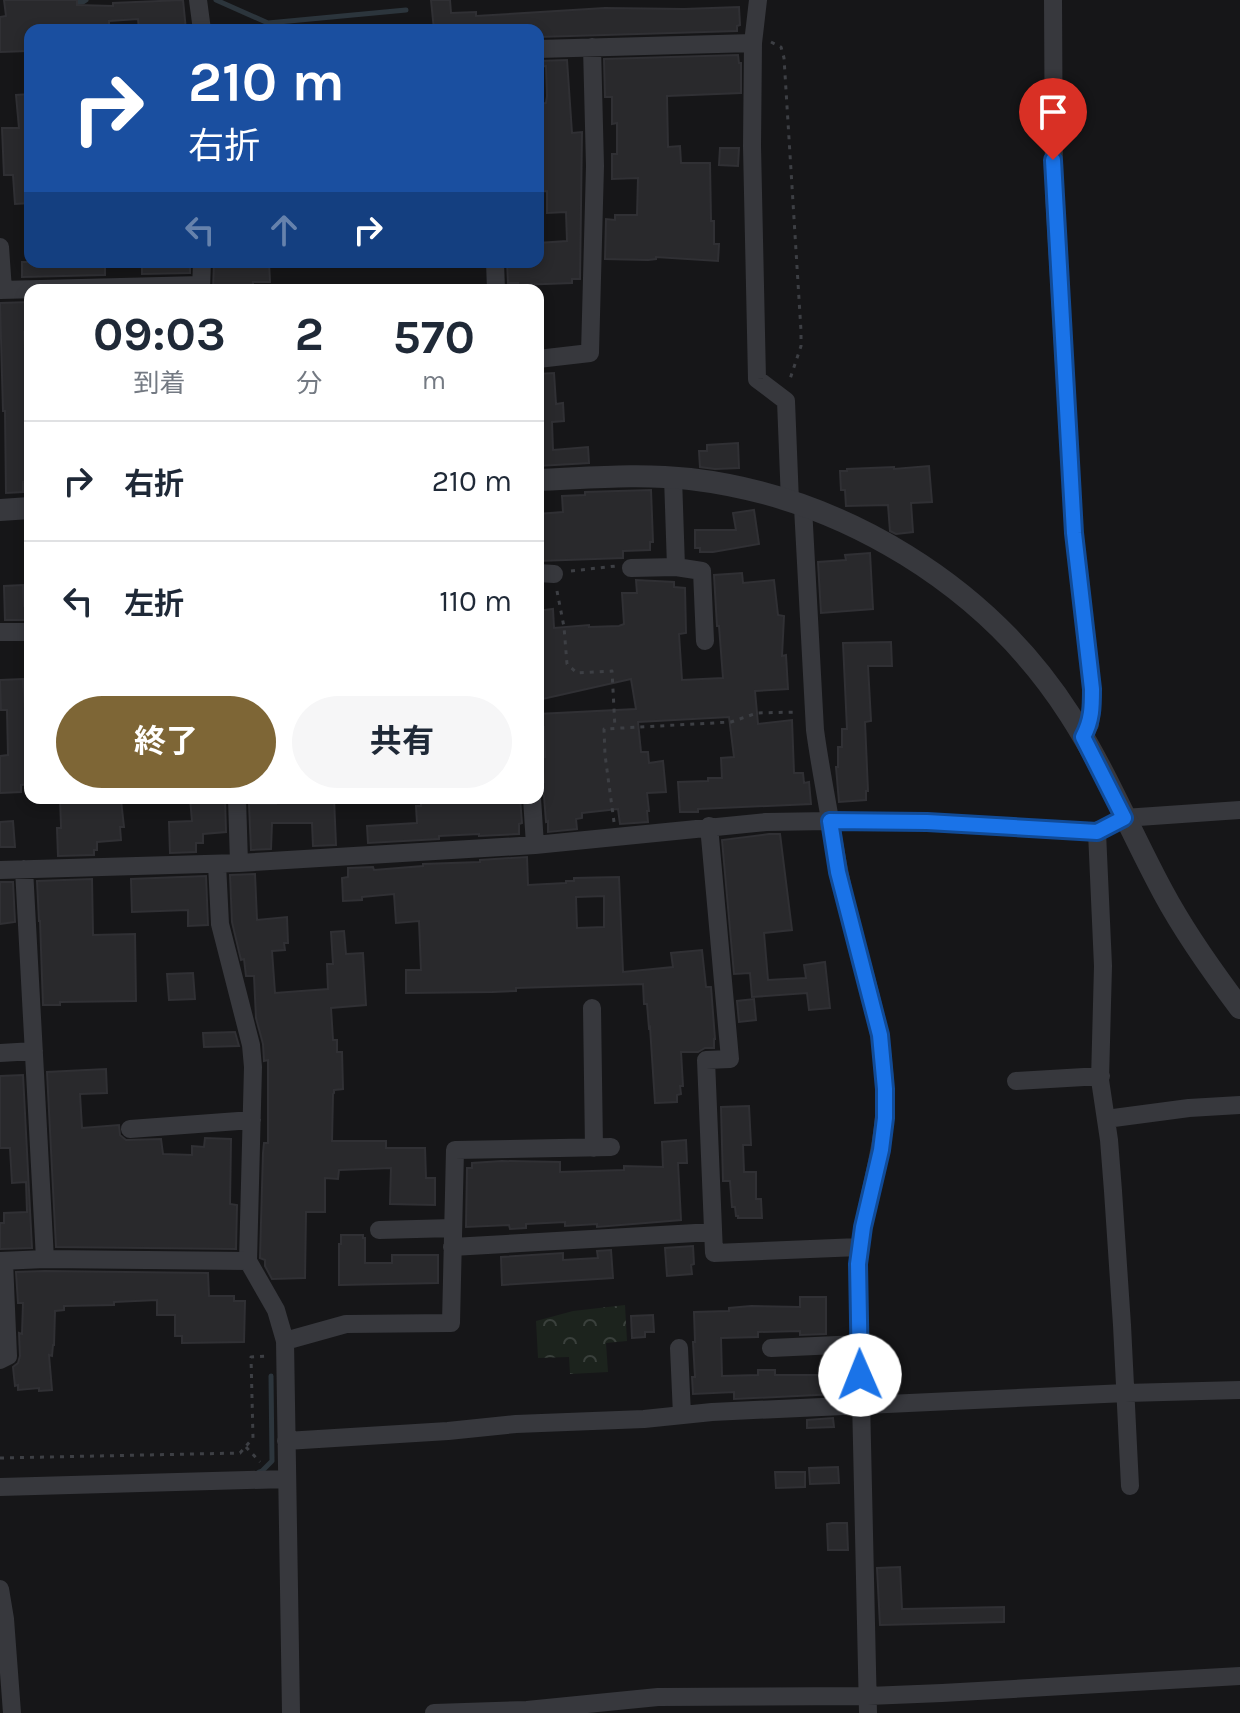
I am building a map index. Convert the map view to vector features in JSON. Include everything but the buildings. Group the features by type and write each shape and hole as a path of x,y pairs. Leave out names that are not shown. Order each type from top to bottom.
{"street":[{"path":"758,0 753,38 753,253 757,379 779,396 797,505 819,759 838,872 876,1013 884,1066 885,1118 881,1150 858,1264 868,1704"},
{"path":"1053,0 1054,193 1074,533 1092,689 1090,724 1083,737"},
{"path":"198,2 201,24"},
{"path":"544,49 753,38"},
{"path":"544,358 590,353 595,166 592,47"},
{"path":"0,247 2,290 24,290"},
{"path":"673,477 676,567"},
{"path":"544,480 673,477 744,489 856,527 881,539 937,575 1015,644 1056,693 1083,737 1181,925 1240,1008"},
{"path":"0,510 24,508"},
{"path":"631,568 676,567 702,571 705,641"},
{"path":"0,632 24,632"},
{"path":"237,804 239,863"},
{"path":"532,804 535,845"},
{"path":"0,870 239,863 535,845 709,826 830,821 927,822 1097,832 1124,818 1240,810"},
{"path":"709,826 730,1059 706,1060 714,1253 859,1247"},
{"path":"1097,832 1103,966 1101,1076 1113,1191 1130,1486"},
{"path":"217,864 220,924 251,1045 253,1067 248,1261 276,1310 285,1348 291,1713"},
{"path":"24,869 45,1259"},
{"path":"285,1348 346,1324 451,1323 455,1150 603,1148 592,1008"},
{"path":"0,1053 34,1051"},
{"path":"1016,1081 1101,1076"},
{"path":"1106,1119 1240,1105"},
{"path":"130,1129 252,1120"},
{"path":"379,1230 453,1228"},
{"path":"452,1247 713,1232"},
{"path":"0,1360 8,1356 2,1261 248,1261"},
{"path":"771,1348 859,1344"},
{"path":"679,1348 682,1415"},
{"path":"286,1441 727,1411 1240,1390"},
{"path":"0,1487 287,1479"},
{"path":"0,1589 12,1713"},
{"path":"434,1713 527,1710 658,1697 868,1704 1240,1676"}],"path":[{"path":"753,38 781,47 785,76 801,346 787,390 779,396"},
{"path":"615,729 612,671 577,673 567,664 564,627 546,573 619,566 631,568"},
{"path":"616,837 604,729 731,722 757,713 814,711"},
{"path":"0,1458 240,1453 253,1438 251,1357 285,1348"}],"green space":[{"path":"625,1305 627,1341 606,1343 608,1372 570,1374 569,1357 538,1358 536,1321 573,1311"}],"waterway":[{"path":"72,3 86,0"},
{"path":"216,0 268,23 406,10"},
{"path":"259,1472 272,1461 271,1376"}],"route":[{"path":"860,1375 859,1247 881,1150 885,1089 876,1013 838,872 830,821 927,822 1097,832 1124,818 1083,737 1090,724 1092,689 1074,533 1053,160"}]}
